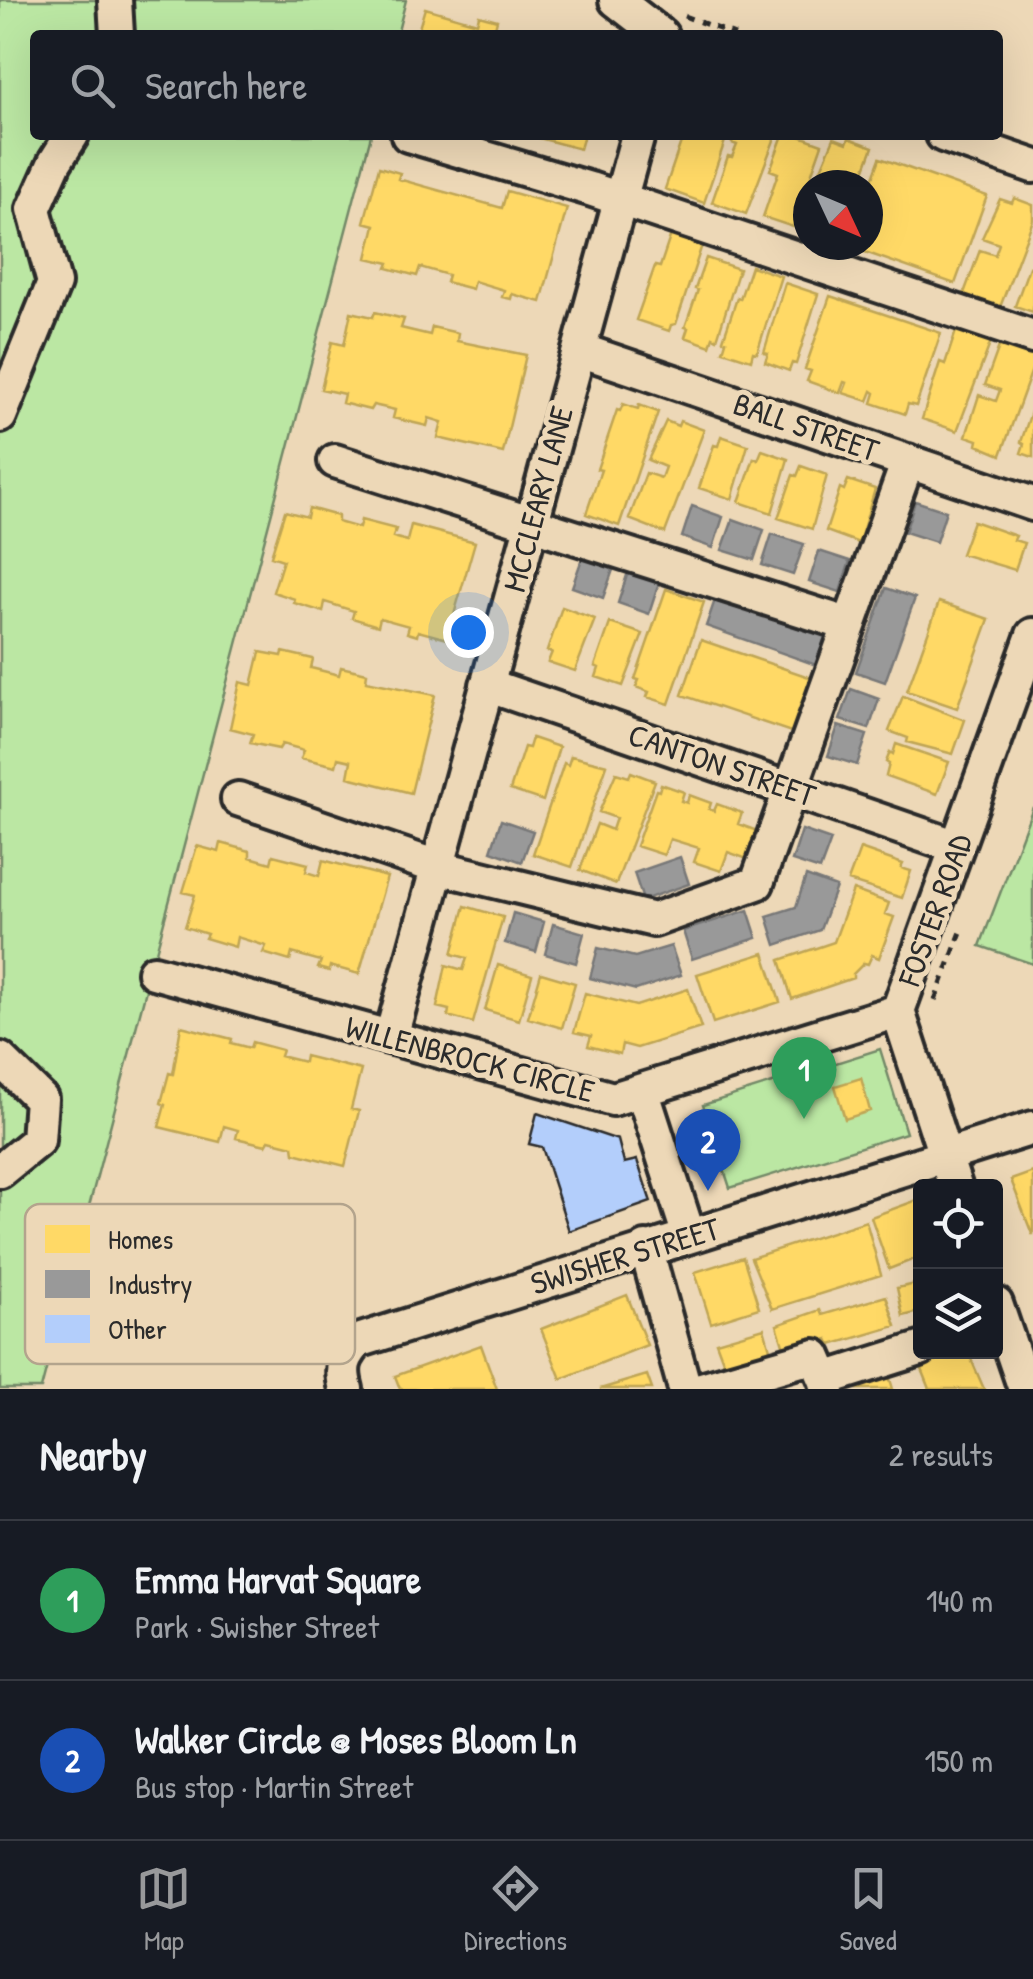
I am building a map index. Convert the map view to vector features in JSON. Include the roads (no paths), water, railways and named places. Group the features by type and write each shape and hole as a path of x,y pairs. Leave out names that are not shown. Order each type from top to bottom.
{"street":[{"path":"115,0 116,30"},
{"path":"616,0 671,25"},
{"path":"0,416 54,283 34,209 54,162 69,140"},
{"path":"424,140 621,200 1033,337"},
{"name":"MCCLEARY LANE","path":"391,1037 637,140"},
{"path":"958,140 1033,166"},
{"name":"BALL STREET","path":"580,350 1033,504"},
{"path":"335,461 847,624"},
{"path":"238,799 437,867 654,920 757,883 908,461"},
{"name":"FOSTER ROAD","path":"950,1171 898,1011 1033,635"},
{"name":"CANTON STREET","path":"487,684 957,847"},
{"name":"WILLENBROCK CIRCLE","path":"154,972 614,1099 898,1011"},
{"path":"0,1060 41,1099 38,1140 0,1171"},
{"path":"642,1090 689,1236"},
{"name":"SWISHER STREET","path":"355,1344 646,1248 950,1171 1033,1128"},
{"path":"646,1248 685,1389"},
{"path":"1007,1317 1025,1389"},
{"path":"702,1389 815,1356 826,1384 913,1352"},
{"name":"SWISHER STREET","path":"342,1364 346,1389"}],"place":[{"name":"Emma Harvat Square","path":"804,1119"},
{"name":"Walker Circle @ Moses Bloom Ln","path":"708,1191"}]}
